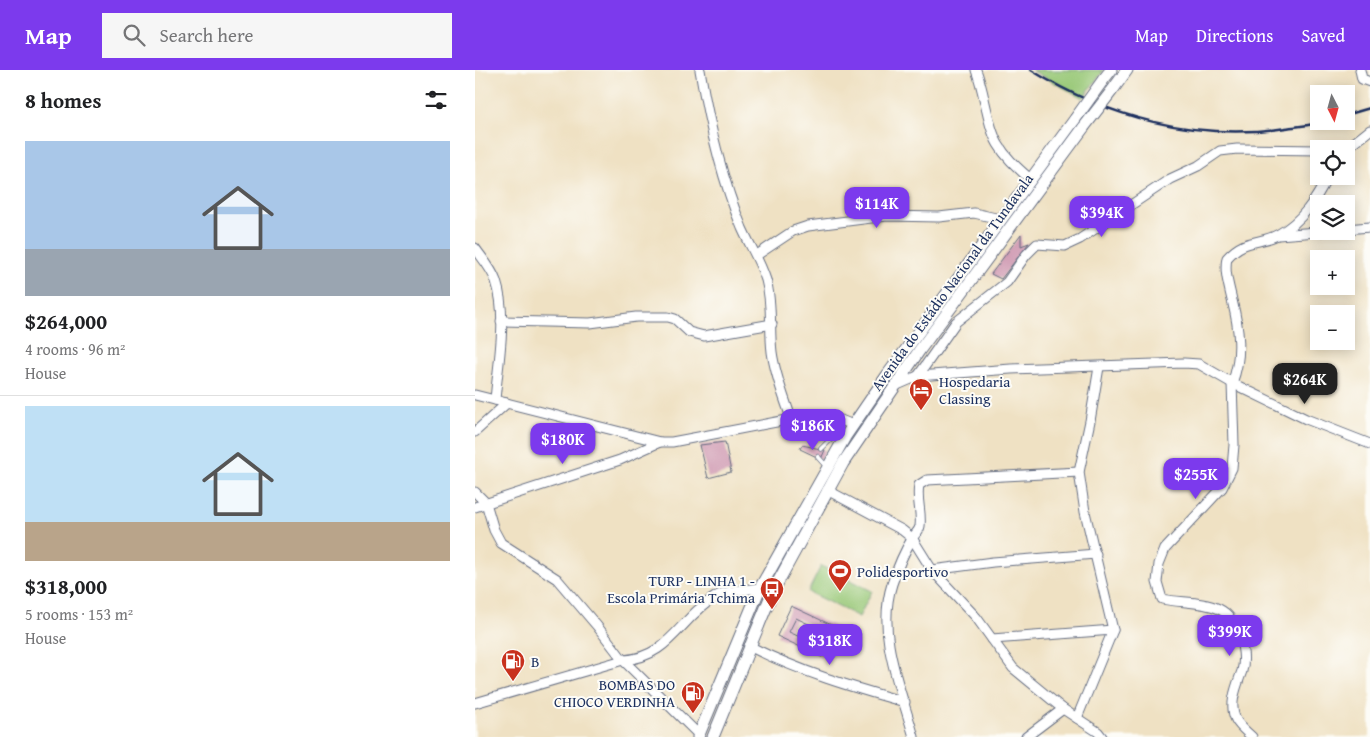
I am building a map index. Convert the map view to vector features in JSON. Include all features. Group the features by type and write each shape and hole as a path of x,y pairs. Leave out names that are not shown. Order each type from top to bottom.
{"street":[{"path":"701,70 709,122 720,165 743,230 757,255 772,307 772,351 791,418"},
{"path":"976,70 984,90 997,142 1005,156 1029,178"},
{"name":"Avenida do Estádio Nacional da Tundavala","path":"698,736 760,588 845,437 1029,178 1111,70"},
{"name":"Avenida do Estádio Nacional da Tundavala","path":"714,736 772,593 827,490 894,386 1127,70"},
{"path":"1360,70 1362,79 1370,82"},
{"path":"1355,142 1370,130"},
{"path":"919,376 956,322 1007,282 1026,255 1037,244 1065,246 1081,239 1170,179 1198,166 1220,151 1237,149 1310,150"},
{"path":"1278,235 1306,213 1323,185"},
{"path":"757,255 793,231 808,226 887,216 939,216 974,212 1001,219"},
{"path":"1355,228 1370,227"},
{"path":"1252,737 1236,719 1234,712 1236,684 1242,670 1239,634 1230,618 1220,610 1162,599 1157,582 1159,564 1165,549 1222,488 1232,468 1234,445 1232,383 1237,371 1240,350 1236,315 1227,279 1227,258 1234,250 1252,241 1278,235 1310,233"},
{"path":"475,248 495,278 499,293 501,321 495,400"},
{"path":"501,321 590,323 636,317 668,317 675,319 689,332 704,336 772,324"},
{"path":"894,386 919,376 1011,369 1199,364 1232,383 1306,419 1370,444"},
{"path":"1077,718 1113,630 1085,512 1079,472 1091,421 1099,367"},
{"path":"475,395 659,442 672,442 791,418 823,416 836,418 853,425"},
{"path":"475,432 507,403"},
{"path":"475,508 620,460 659,442"},
{"path":"914,737 887,634 887,606 892,585 912,538 919,529 921,514 917,493 919,485 927,480 1079,472"},
{"path":"827,490 902,530 912,538 932,570 976,616 1013,668 1063,710 1098,732 1102,737"},
{"path":"475,492 486,503 493,530 501,543 557,579 623,660 698,736"},
{"path":"932,570 993,562 1096,554"},
{"path":"475,703 623,660 638,660 653,653 715,597 733,591 760,588"},
{"path":"992,639 1113,630"},
{"path":"749,646 774,659 843,684 905,702"},
{"path":"1026,737 1063,710"}],"lane":[{"path":"821,449 833,437 845,437"},
{"path":"818,457 827,467"}],"green space":[{"path":"1031,70 1104,70 1083,98"},
{"name":"Polidesportivo","path":"821,566 872,591 859,617 808,592"}],"building":[{"path":"1021,234 1021,246 1029,243 1001,279 991,274"},
{"path":"815,425 823,428 821,434 813,431"},
{"path":"725,442 731,472 708,478 700,445"},
{"path":"802,445 825,450 821,459 800,449"},
{"path":"791,606 838,628 834,636 796,618 789,632 826,649 822,657 777,636"}],"railway":[{"path":"1031,70 1060,87 1091,101 1153,122 1219,131 1252,131 1310,125"},
{"path":"1355,112 1370,108"}],"place":[{"name":"Hospedaria Classing","path":"921,411"},
{"name":"Polidesportivo","path":"840,592"},
{"name":"TURP - LINHA 1 - Escola Primária Tchima","path":"772,610"},
{"name":"B","path":"513,682"},
{"name":"BOMBAS DO CHIOCO VERDINHA","path":"693,714"}]}
